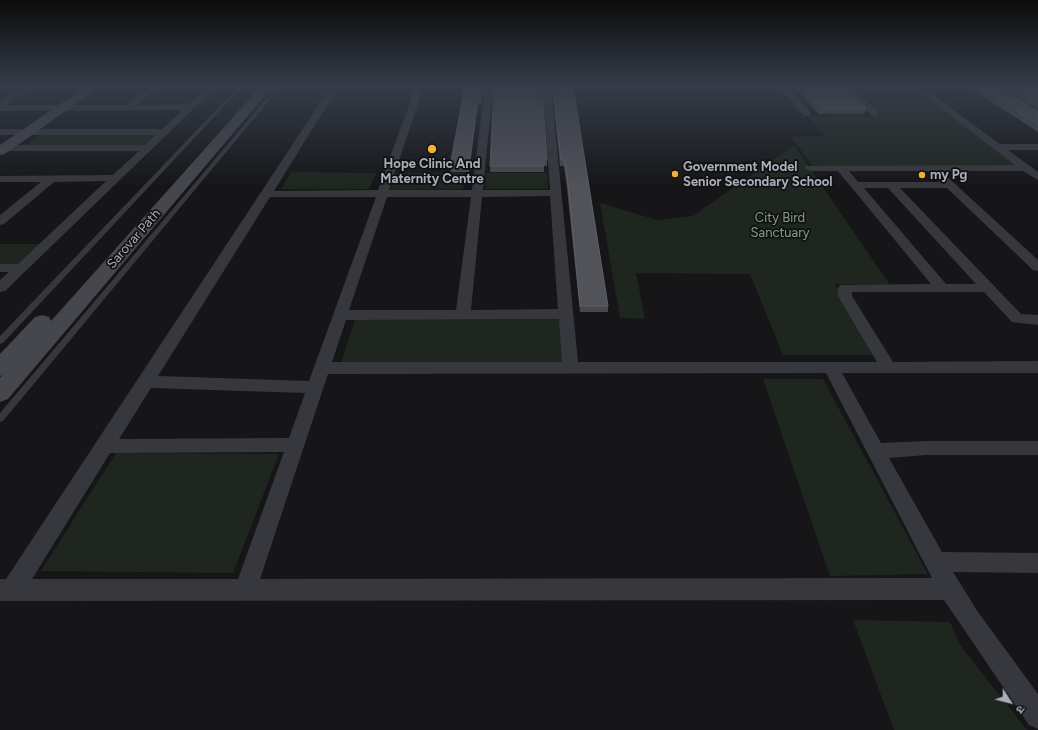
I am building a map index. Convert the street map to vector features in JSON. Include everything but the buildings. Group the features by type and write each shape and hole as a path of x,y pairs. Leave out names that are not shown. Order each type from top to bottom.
{"main road":[{"path":"2,149 46,120"},
{"name":"Sarovar Path","path":"0,368 225,120"},
{"name":"Sarovar Path","path":"0,393 237,120"}],"street":[{"path":"0,288 177,120"},
{"path":"6,590 105,446 313,120"},
{"path":"245,590 408,120"},
{"path":"463,314 485,120"},
{"path":"550,120 570,367"},
{"path":"962,120 1038,177"},
{"path":"0,132 165,132"},
{"path":"998,147 1038,147"},
{"path":"2,149 148,148"},
{"path":"810,168 1026,168"},
{"path":"841,168 943,289"},
{"path":"931,168 1038,267"},
{"path":"0,179 116,178"},
{"path":"0,220 51,179"},
{"path":"856,185 949,185"},
{"path":"892,186 1017,319 1038,320"},
{"path":"266,194 556,193"},
{"path":"0,268 21,268"},
{"path":"888,367 844,296 845,288 988,288"},
{"path":"341,315 566,314"},
{"path":"831,367 950,589 970,620 1038,716"},
{"path":"322,368 1038,367"},
{"path":"146,382 315,387"},
{"path":"105,446 295,445"},
{"path":"876,451 926,448 1038,448"},
{"path":"936,562 1038,563"},
{"path":"6,590 950,589"}],"lane":[{"path":"0,341 209,120"},
{"path":"0,419 250,120"}],"green space":[{"path":"811,120 957,120 1019,165 814,168 791,137 824,136"},
{"path":"43,133 160,133 148,145 27,145"},
{"name":"City Bird Sanctuary","path":"794,145 890,285 835,284 877,355 783,355 750,274 636,273 645,319 620,318 600,203 657,220 693,216"},
{"path":"291,172 376,173 369,189 281,189"},
{"path":"396,173 466,173 463,189 390,190"},
{"path":"486,173 547,173 548,189 485,189"},
{"path":"0,244 49,244 27,265 0,265"},
{"path":"573,319 577,362 341,363 355,320"},
{"path":"763,379 823,379 928,574 830,576"},
{"path":"116,453 279,454 233,573 41,571"},
{"path":"853,620 950,622 960,645 1027,730 894,730"}],"place":[{"name":"Hope Clinic And Maternity Centre","path":"432,149"},
{"name":"Government Model Senior Secondary School","path":"675,174"},
{"name":"my Pg","path":"922,175"}]}
